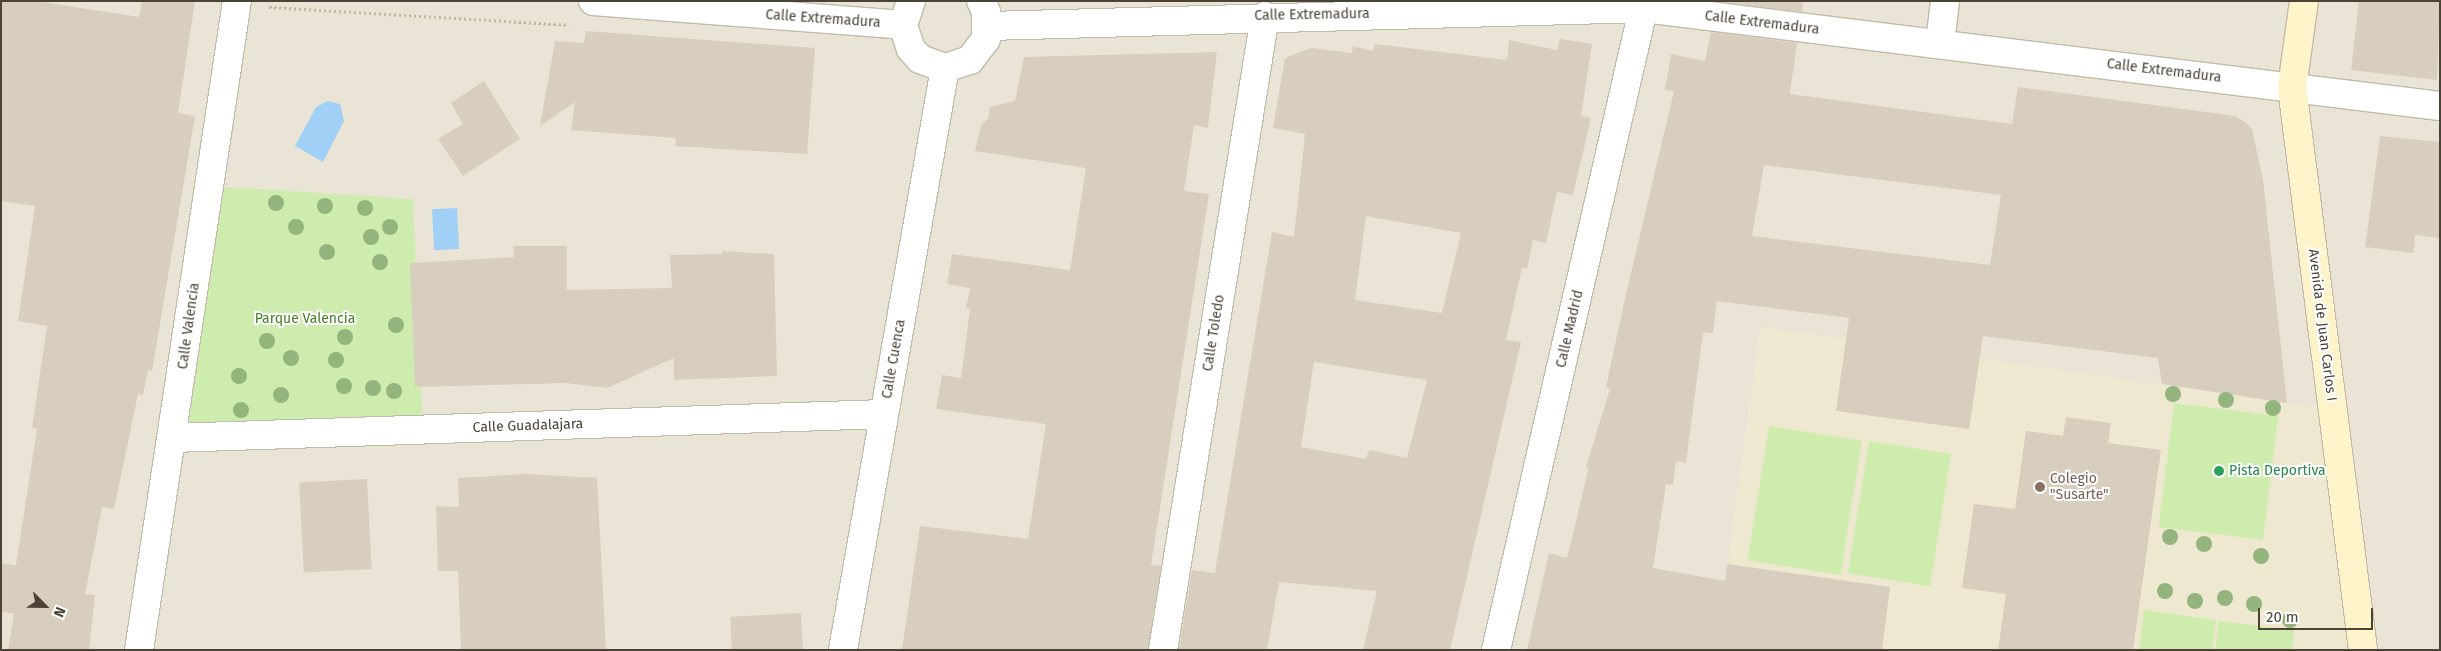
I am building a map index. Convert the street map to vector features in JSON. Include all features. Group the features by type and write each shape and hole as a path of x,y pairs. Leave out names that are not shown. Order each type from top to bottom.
{"street":[{"name":"Calle Valencia","path":"139,650 237,1"},
{"name":"Calle Extremadura","path":"593,1 907,13"},
{"path":"1940,44 1945,1"},
{"name":"Avenida de Juan Carlos I","path":"2304,1 2292,87 2363,650"},
{"name":"Calle Extremadura","path":"984,14 1265,16 1645,5 1940,44 2440,106"},
{"name":"Calle Madrid","path":"1496,650 1645,5"},
{"path":"907,13 911,49 920,59 945,68 958,66 980,51 984,14"},
{"name":"Calle Toledo","path":"1163,650 1265,16"},
{"name":"Calle Cuenca","path":"843,650 945,68"},
{"name":"Calle Guadalajara","path":"172,438 884,414"}],"path":[{"path":"264,16 266,7 572,25"}],"shaded area":[{"path":"1,1 2440,1 2440,650 1,650"},
{"name":"Colegio \"Susarte\"","path":"1760,327 2332,409 2363,650 1716,650"}],"green space":[{"name":"Parque Valencia","path":"209,186 413,199 423,430 172,438"},
{"name":"Pista Deportiva","path":"2174,403 2278,416 2263,540 2159,527"},
{"path":"1769,426 1862,441 1841,575 1748,560"},
{"path":"1869,441 1951,454 1930,586 1848,573"},
{"path":"2144,610 2216,620 2212,650 2139,650"},
{"path":"2219,621 2294,630 2292,650 2215,650"}],"water":[{"path":"328,101 340,104 344,121 323,162 295,146 316,107"},
{"path":"457,208 459,249 434,250 432,209"}],"building":[{"path":"1,1 36,1 139,17 142,1 195,1 178,113 195,116 152,371 148,370 143,395 138,394 114,509 102,507 85,594 95,595 89,650 8,650 14,614 1,611 1,563 16,565 37,429 32,428 47,326 18,321 35,206 1,201"},
{"path":"1717,1 1803,1 1802,12"},
{"path":"2359,1 2440,1 2437,80 2351,70"},
{"path":"586,31 815,48 807,154 675,146 676,138 571,130 575,102 540,126 555,41 584,43"},
{"path":"1711,32 1797,43 1790,94 2012,124 2018,87 2235,116 2252,129 2263,180 2287,403 2162,384 2158,358 1983,336 1969,429 1836,411 1849,318 1717,301 1713,333 1703,332 1686,463 1676,461 1673,485 1666,484 1653,568 1725,581 1727,564 1890,587 1882,650 1527,650 1549,553 1567,558 1589,467 1586,467 1610,389 1606,387 1624,303 1674,91 1665,90 1671,54 1705,61","holes":["1764,165 2001,195 1990,265 1752,236"]},
{"path":"1560,39 1592,44 1581,116 1591,118 1573,195 1557,192 1546,243 1533,240 1527,269 1522,268 1506,340 1521,342 1450,650 1363,650 1377,591 1279,582 1267,650 1179,650 1192,570 1215,573 1272,232 1294,237 1305,134 1273,128 1285,58 1311,48 1352,53 1353,46 1373,51 1375,44 1507,60 1509,40 1557,50","holes":["1366,216 1461,233 1442,313 1355,300","1314,362 1427,380 1407,458 1369,450 1366,459 1301,447"]},
{"path":"1217,52 1208,128 1194,125 1184,191 1209,194 1151,565 1161,566 1148,650 902,650 920,526 1028,539 1046,424 936,409 942,375 961,378 970,309 966,308 970,288 947,284 952,254 1070,270 1086,168 975,151 981,125 988,119 990,107 1015,101 1024,57"},
{"path":"484,81 520,139 463,176 438,139 463,124 451,103"},
{"path":"2380,136 2440,142 2440,238 2415,235 2414,253 2365,247"},
{"path":"513,246 567,246 567,290 672,288 670,255 722,254 722,251 774,254 777,376 674,380 674,358 607,388 566,383 415,387 410,263 514,257"},
{"path":"2066,417 2111,423 2108,443 2161,450 2133,650 1998,650 2006,594 1962,588 1974,504 2015,509 2026,431 2063,436"},
{"path":"527,474 597,478 606,650 461,650 458,571 438,571 436,506 459,507 458,478"},
{"path":"367,479 372,569 304,572 299,483"},
{"path":"801,613 803,650 732,650 730,617"}],"place":[{"name":"Pista Deportiva","path":"2219,471"},
{"name":"Colegio \"Susarte\"","path":"2040,487"}]}
